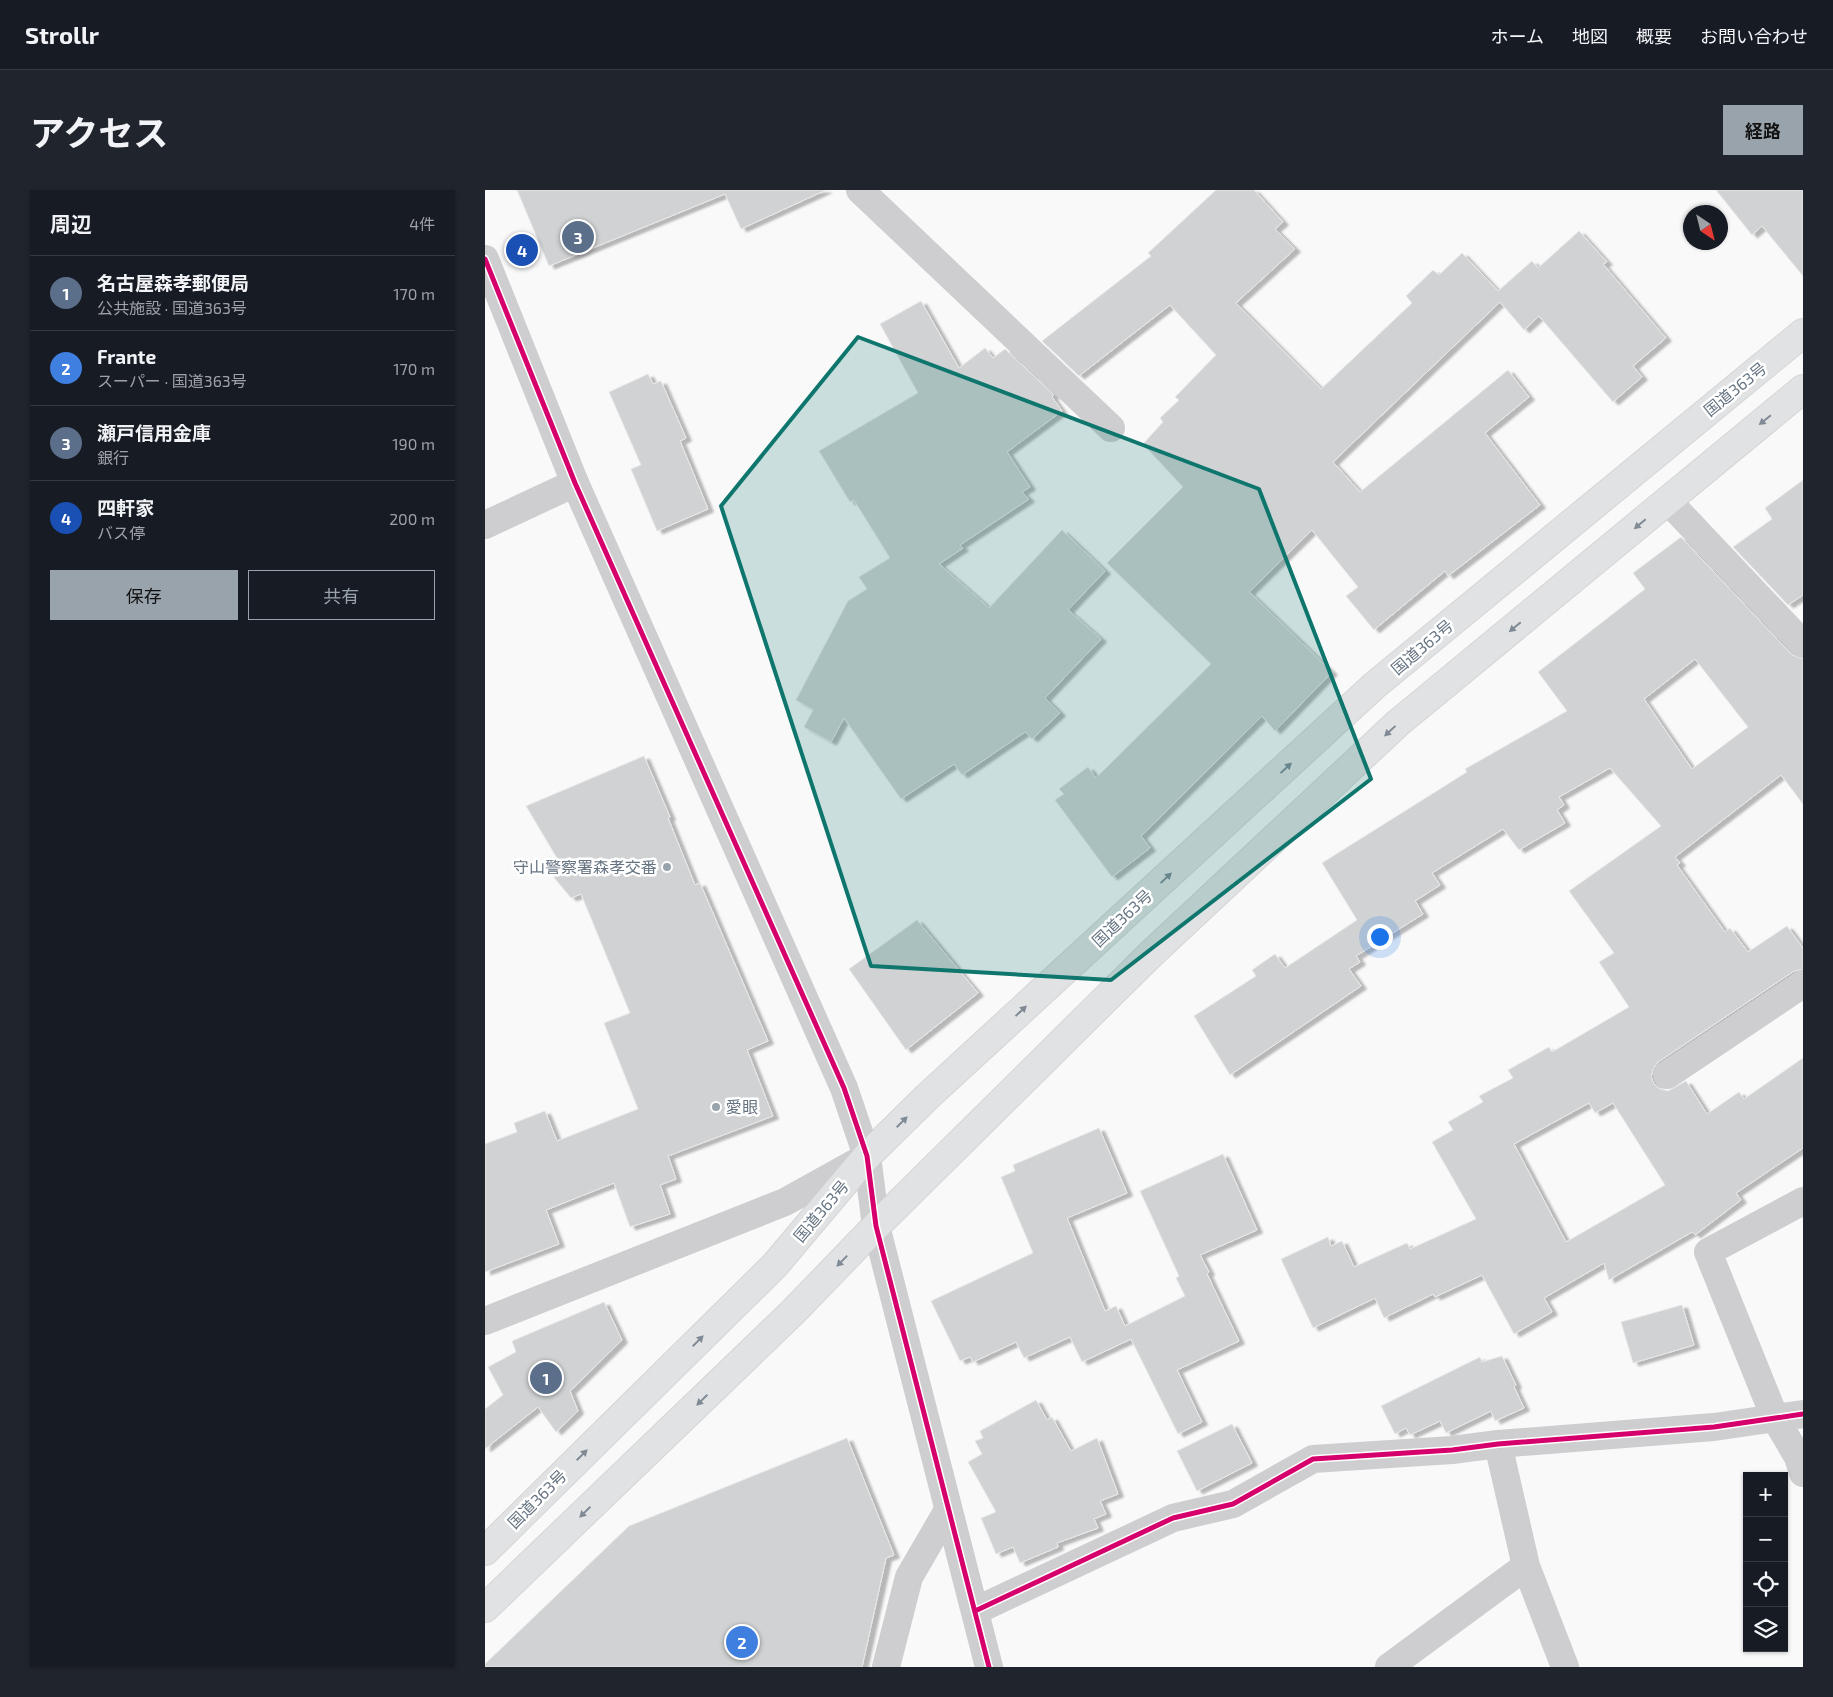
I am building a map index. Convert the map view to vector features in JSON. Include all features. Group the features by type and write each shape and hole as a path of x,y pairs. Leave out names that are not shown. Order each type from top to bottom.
{"highway":[{"name":"国道363号","path":"485,1551 775,1265 867,1156 927,1097 1375,685 1803,333"},
{"path":"485,1608 793,1312 876,1226 1151,954 1398,723 1803,389"}],"street":[{"path":"860,190 1111,428"},
{"path":"485,259 575,483 844,1088 867,1156 876,1226 989,1667"},
{"path":"485,525 575,483"},
{"path":"1668,501 1803,644"},
{"path":"1667,1075 1803,984"},
{"path":"485,1321 785,1202 867,1156"},
{"path":"1803,1201 1708,1252 1775,1418 1798,1457 1803,1473"},
{"path":"975,1611 1173,1518 1233,1504 1313,1459 1453,1450 1499,1444 1714,1427 1803,1414"},
{"path":"1499,1444 1526,1566 1565,1667"},
{"path":"886,1667 909,1577 949,1510"},
{"path":"1389,1667 1526,1566"}],"highlighted area":[{"path":"858,337 1259,489 1371,779 1111,980 871,966 721,506"}],"building":[{"path":"517,190 826,190 741,229 725,194 549,266"},
{"path":"1216,190 1254,190 1283,222 1275,229 1295,249 1236,303 1321,389 1412,303 1406,296 1433,270 1439,275 1462,253 1498,291 1532,261 1538,268 1579,231 1607,262 1603,264 1666,338 1633,366 1642,377 1613,402 1539,316 1524,330 1500,302 1333,462 1360,492 1508,370 1529,397 1485,433 1540,505 1448,576 1445,571 1374,630 1346,596 1358,587 1312,530 1249,592 1332,672 1275,731 1262,716 1141,836 1150,848 1112,877 1055,800 1064,794 1059,789 1088,767 1096,778 1211,664 1107,563 1183,487 1143,444 1163,422 1160,418 1179,400 1175,397 1216,355 1170,305 1079,376 1042,341 1151,256 1148,253"},
{"path":"1716,190 1803,190 1803,276 1762,226 1752,235"},
{"path":"921,301 959,368 985,348 993,358 1005,349 1054,395 1052,397 1062,411 1007,452 1030,487 1022,492 1029,499 960,545 963,548 939,564 989,608 1062,530 1105,571 1068,610 1101,639 1045,698 1060,713 1032,739 1025,732 962,775 954,764 901,799 844,718 831,742 804,727 813,710 796,700 848,601 867,589 859,577 890,558 854,500 850,502 819,451 918,393 880,324"},
{"path":"648,374 653,384 661,381 686,438 680,441 708,509 657,531 631,469 641,465 609,392"},
{"path":"1803,480 1803,595 1788,605 1733,547 1772,519 1765,508"},
{"path":"1681,537 1792,655 1803,659 1803,804 1781,775 1675,857 1680,863 1677,865 1725,932 1730,928 1748,952 1787,926 1803,948 1803,969 1794,971 1658,1062 1653,1069 1651,1077 1654,1084 1660,1089 1668,1091 1686,1081 1707,1114 1739,1092 1744,1099 1803,1058 1803,1148 1736,1193 1741,1200 1695,1235 1692,1232 1609,1280 1604,1263 1544,1298 1552,1312 1514,1334 1482,1275 1435,1297 1433,1294 1384,1318 1375,1298 1313,1328 1281,1259 1328,1237 1331,1246 1342,1241 1354,1267 1407,1243 1410,1249 1476,1219 1432,1142 1453,1130 1448,1122 1483,1102 1479,1096 1513,1078 1508,1070 1549,1047 1552,1052 1629,1007 1599,962 1614,953 1569,891 1661,826 1610,768 1559,797 1564,805 1557,810 1565,823 1519,850 1503,829 1432,873 1440,885 1415,901 1423,914 1356,956 1360,962 1349,969 1361,986 1230,1075 1194,1016 1256,976 1252,970 1275,954 1285,968 1357,920 1322,863 1467,772 1465,769 1567,711 1538,672 1645,589 1633,573","holes":["1695,659 1748,727 1692,769 1644,699","1589,1103 1595,1113 1613,1103 1665,1185 1566,1242 1514,1144"]},
{"path":"644,756 670,817 668,818 695,885 700,883 768,1041 747,1050 773,1116 668,1156 676,1179 660,1185 670,1214 630,1227 614,1183 546,1210 559,1244 485,1272 485,1144 517,1132 514,1123 545,1111 557,1141 638,1109 604,1023 630,1013 581,894 571,898 552,875 564,870 526,806"},
{"path":"917,920 978,993 906,1050 849,969"},
{"path":"1099,1128 1127,1193 1067,1218 1105,1311 1116,1306 1125,1326 1185,1296 1176,1278 1179,1276 1140,1191 1223,1154 1257,1230 1200,1255 1239,1341 1177,1370 1202,1422 1178,1434 1131,1339 1082,1362 1070,1337 1024,1358 1016,1342 973,1362 970,1357 960,1361 931,1301 1033,1253 1001,1177 1015,1171 1013,1165"},
{"path":"604,1302 622,1340 570,1391 578,1411 556,1432 538,1407 485,1449 485,1409 503,1395 488,1367 516,1352 512,1341"},
{"path":"1682,1305 1694,1345 1633,1363 1621,1322"},
{"path":"1502,1356 1516,1385 1514,1387 1524,1408 1495,1421 1491,1411 1446,1433 1440,1421 1410,1435 1406,1428 1395,1434 1381,1406 1480,1357 1482,1362"},
{"path":"1036,1400 1047,1420 1052,1417 1071,1451 1097,1438 1118,1494 1100,1501 1106,1514 1094,1519 1098,1528 1057,1543 1058,1547 1020,1563 1013,1547 996,1554 981,1518 996,1512 968,1462 982,1454 975,1441 983,1438 980,1431"},
{"path":"1232,1424 1252,1463 1197,1491 1177,1451"},
{"path":"847,1438 894,1555 886,1558 862,1667 485,1667 485,1664 629,1526"}],"cycle path":[{"path":"485,259 575,483 844,1088 867,1156 876,1226 989,1667"},
{"path":"975,1611 1173,1518 1233,1504 1313,1459 1452,1450 1498,1444 1714,1427 1803,1414"}],"place":[{"name":"瀬戸信用金庫","path":"578,237"},
{"name":"四軒家","path":"522,250"},
{"name":"守山警察署森孝交番","path":"667,867"},
{"name":"愛眼","path":"716,1107"},
{"name":"名古屋森孝郵便局","path":"546,1378"},
{"name":"Frante","path":"742,1642"}]}
